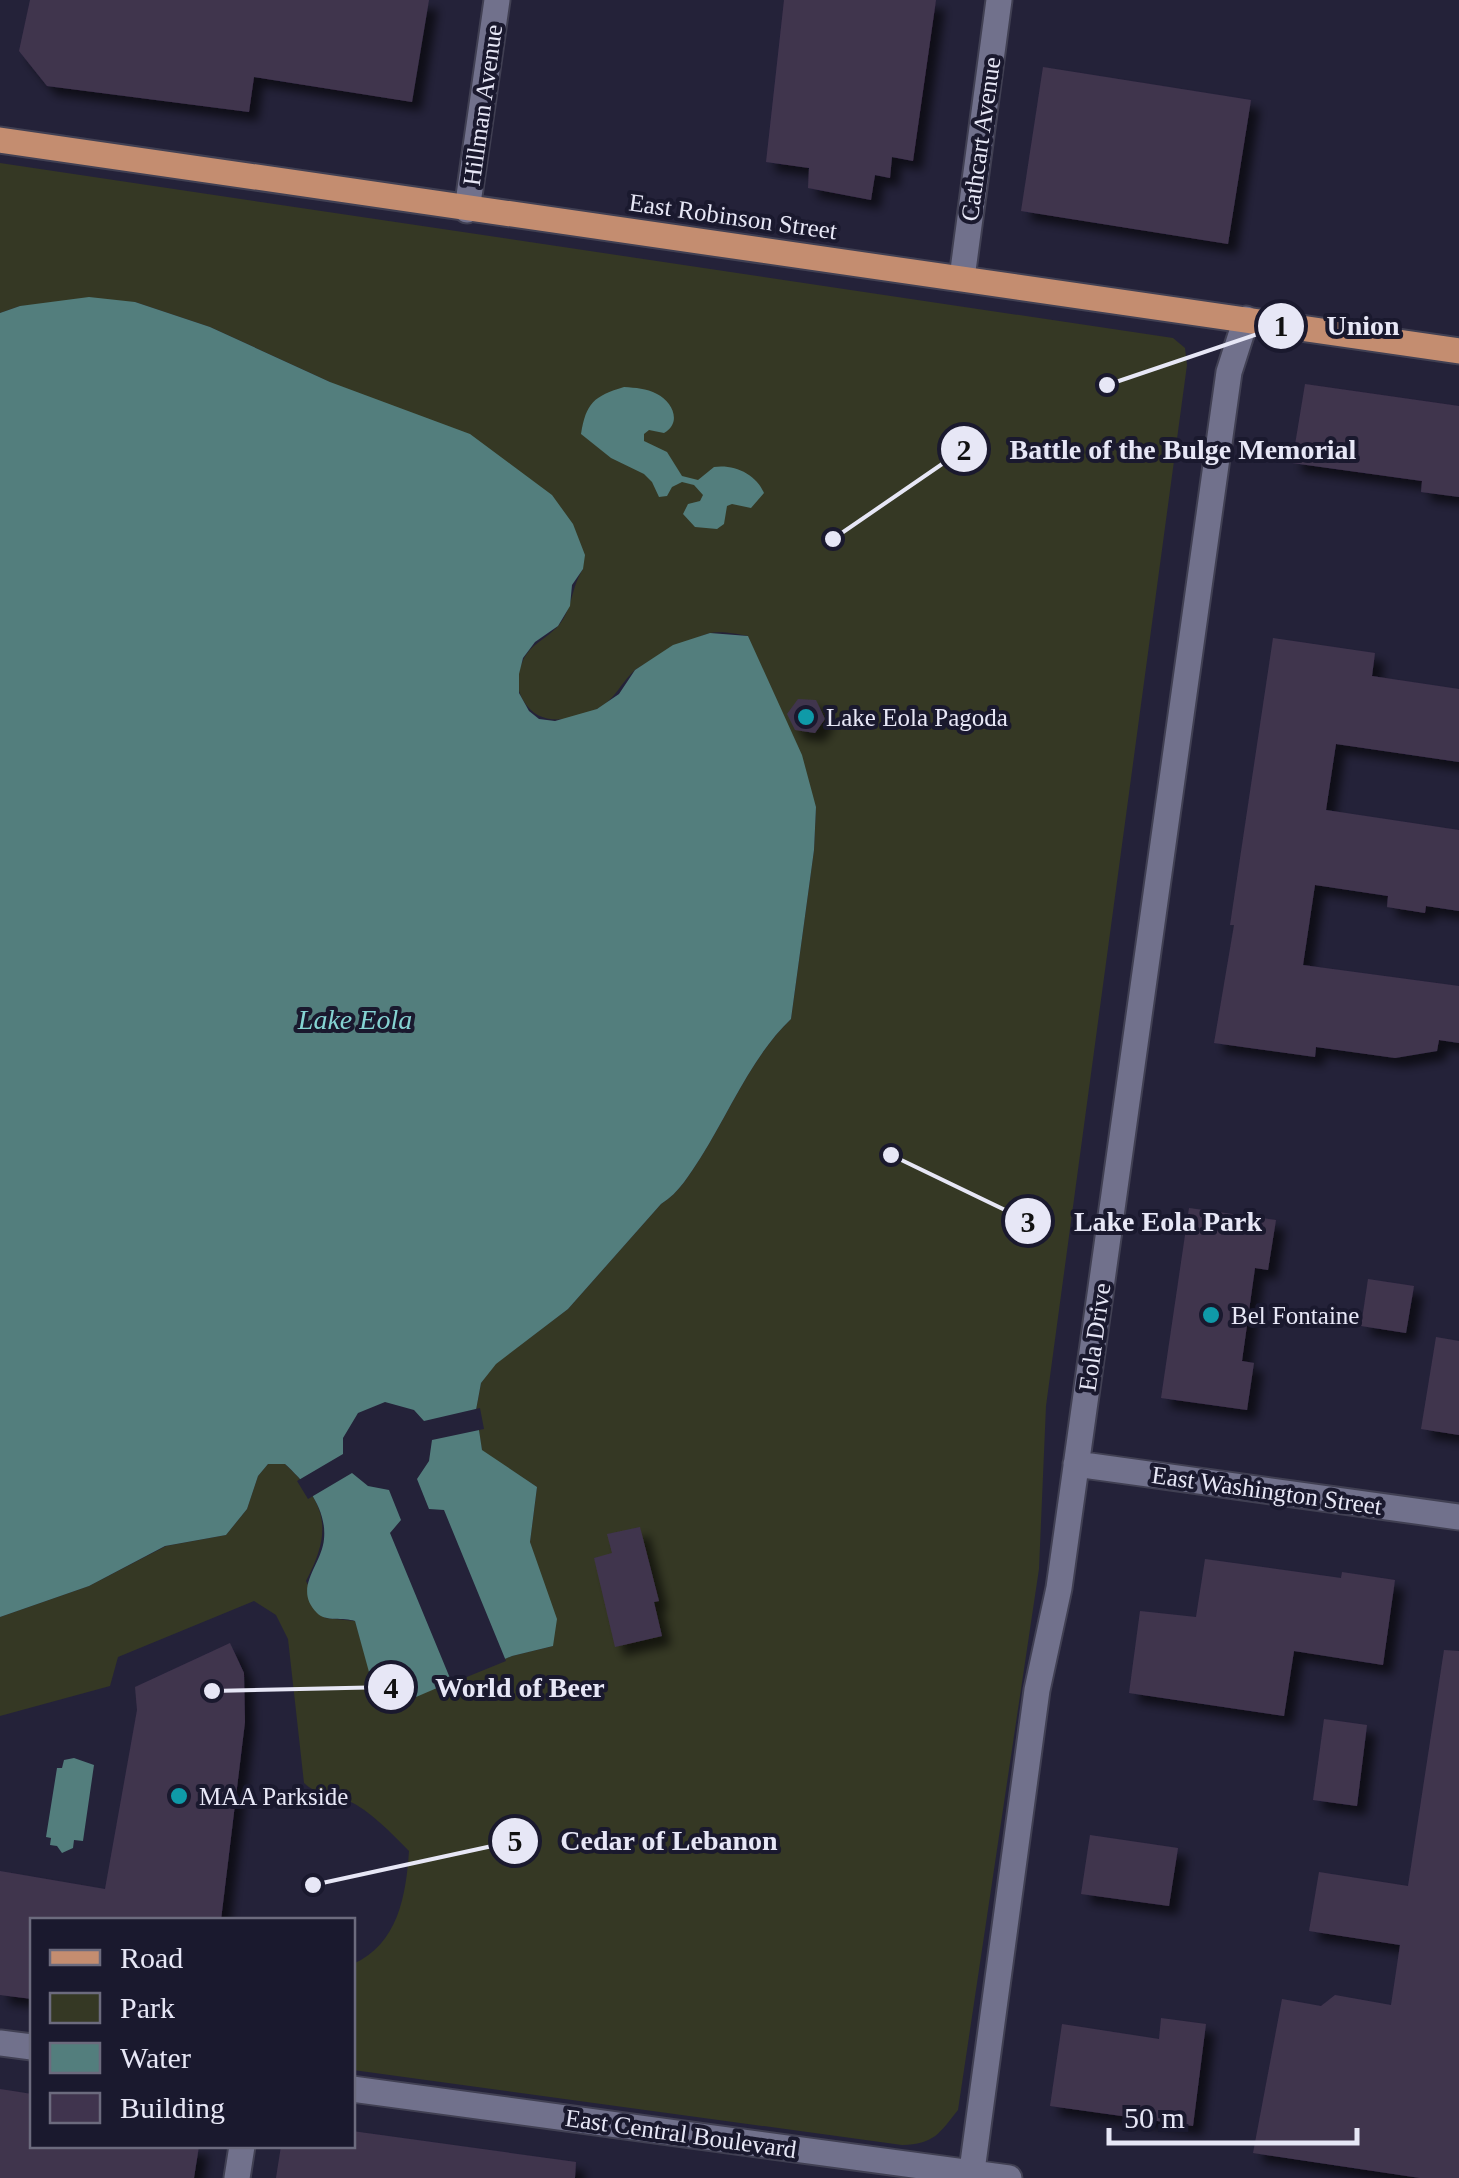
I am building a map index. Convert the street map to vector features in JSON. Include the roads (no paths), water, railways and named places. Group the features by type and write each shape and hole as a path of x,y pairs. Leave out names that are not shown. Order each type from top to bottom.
{"main road":[{"name":"East Robinson Street","path":"0,140 1459,351"}],"street":[{"name":"Hillman Avenue","path":"466,210 496,0"},
{"name":"Cathcart Avenue","path":"962,278 999,0"},
{"name":"Eola Drive","path":"971,2176 1038,1690 1059,1588 1229,372 1246,319"},
{"name":"East Washington Street","path":"1076,1464 1459,1517"},
{"path":"0,2042 30,2047"},
{"name":"East Central Boulevard","path":"355,2088 971,2176 1010,2178"},
{"path":"237,2178 242,2148"}],"water":[{"name":"Lake Eola","path":"89,297 135,302 210,327 330,382 470,434 552,495 573,524 585,555 583,569 572,585 570,606 558,626 535,642 523,658 519,693 529,711 539,719 555,721 597,709 619,694 635,670 673,645 710,633 748,636 802,755 816,807 814,850 791,1019 753,1067 679,1189 661,1204 568,1309 496,1364 481,1383 476,1410 482,1450 537,1487 530,1542 557,1619 553,1646 512,1656 409,1700 369,1672 355,1621 325,1617 310,1604 308,1585 322,1549 324,1528 314,1497 285,1464 268,1464 258,1476 247,1509 226,1535 165,1546 89,1586 0,1617 0,313 20,306"},
{"path":"624,387 653,392 671,407 674,418 670,429 664,433 649,430 644,441 667,452 682,476 698,480 714,467 729,467 750,476 764,493 751,508 727,506 724,524 717,529 695,527 683,514 688,504 700,501 703,495 694,485 682,482 672,487 667,496 659,497 644,474 611,458 581,434 593,402"},
{"path":"74,1758 94,1765 83,1841 74,1840 73,1848 62,1853 46,1837 57,1768 62,1768 64,1760"}],"place":[{"name":"Union","path":"1107,385"},
{"name":"Battle of the Bulge Memorial","path":"833,539"},
{"name":"Lake Eola Pagoda","path":"806,717"},
{"name":"Lake Eola Park","path":"891,1155"},
{"name":"Bel Fontaine","path":"1211,1315"},
{"name":"World of Beer","path":"212,1691"},
{"name":"MAA Parkside","path":"179,1796"},
{"name":"Cedar of Lebanon","path":"313,1885"}]}
